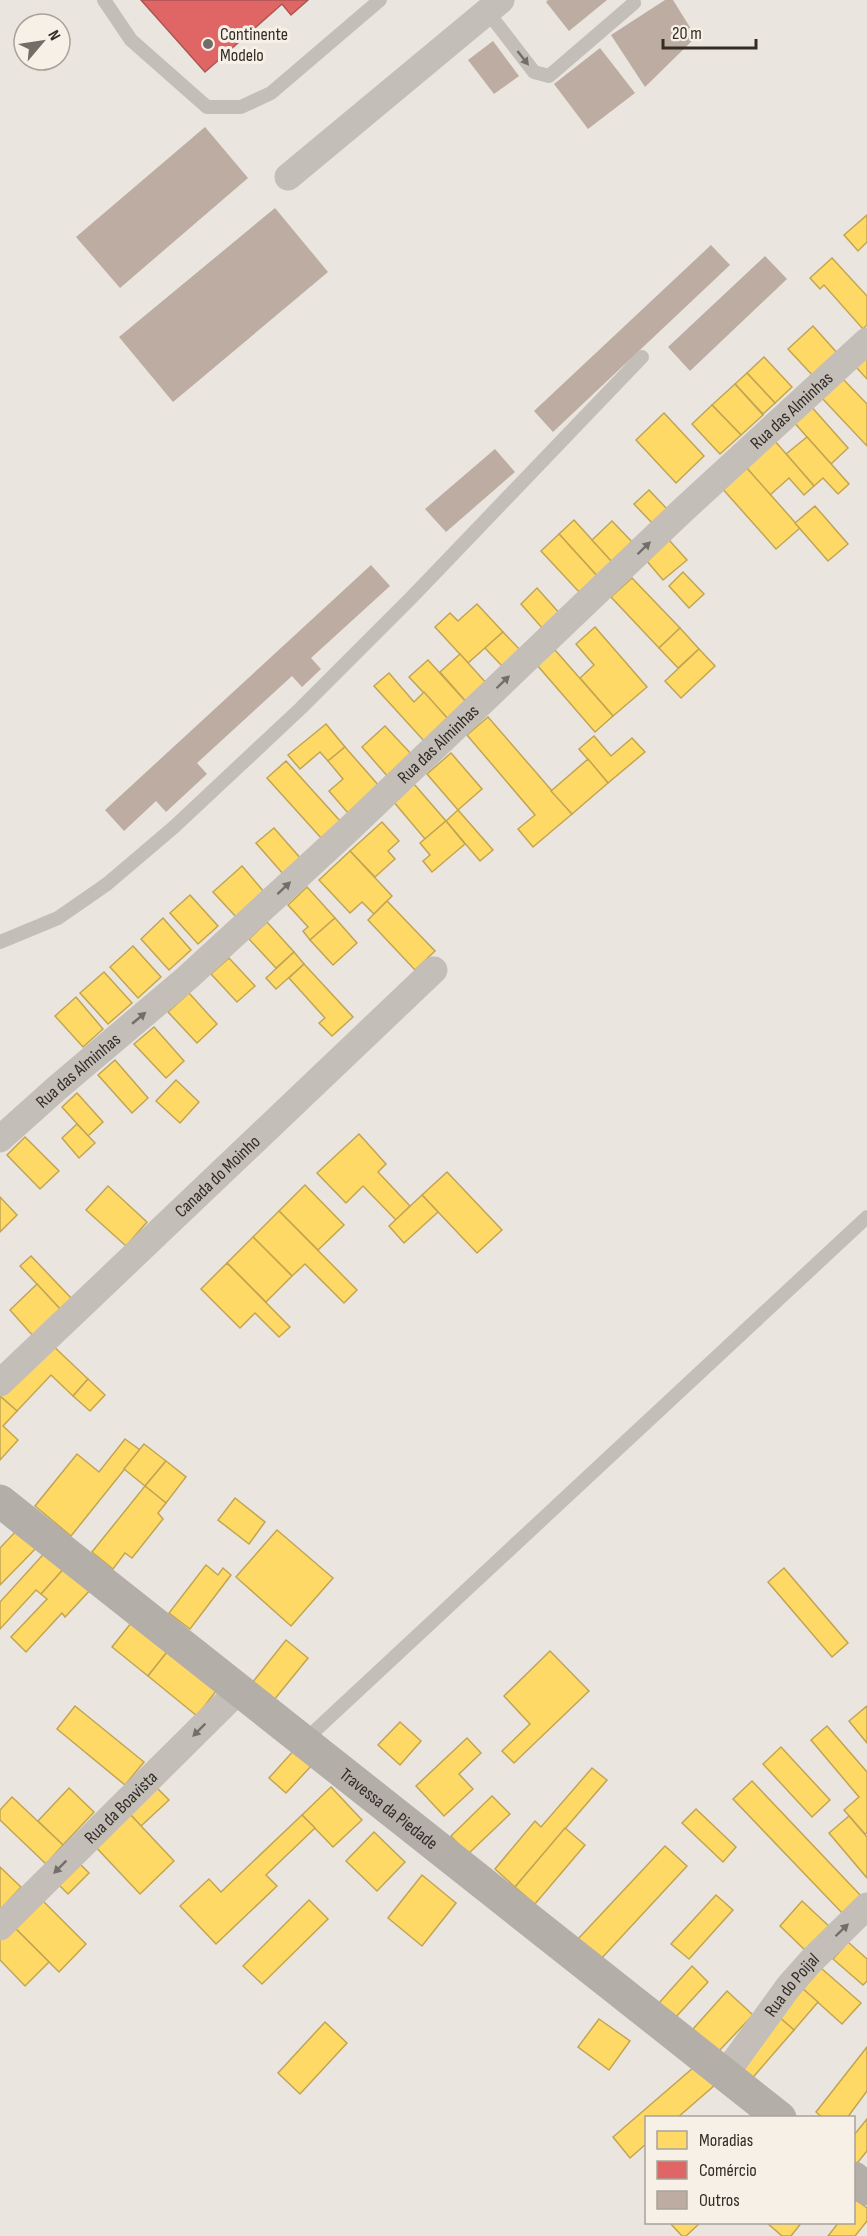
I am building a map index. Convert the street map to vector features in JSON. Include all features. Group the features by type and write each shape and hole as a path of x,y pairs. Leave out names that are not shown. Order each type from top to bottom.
{"street":[{"path":"288,177 494,6"},
{"name":"Rua das Alminhas","path":"0,1139 195,970 347,831 683,510 867,341"},
{"name":"Canada do Moinho","path":"0,1383 434,970"},
{"name":"Travessa da Piedade","path":"0,1501 778,2116"},
{"name":"Rua da Boavista","path":"0,1927 240,1689"},
{"name":"Rua do Poijal","path":"726,2073 789,1986 867,1906"},
{"path":"855,2179 867,2188"}],"lane":[{"path":"104,0 131,40 207,107 241,107 271,93 380,0"},
{"path":"494,6 534,72 549,76 634,3 633,0"},
{"path":"0,942 58,918 106,884 174,827 301,708 404,605 642,357"},
{"path":"304,1741 867,1217"}],"building: Moradias":[{"path":"867,215 867,242 858,251 844,235"},
{"path":"832,258 867,296 867,325 863,329 824,285 820,289 810,278"},
{"path":"813,326 839,355 814,377 788,349"},
{"path":"867,354 867,379 855,366"},
{"path":"764,357 792,387 775,403 747,373"},
{"path":"747,373 775,403 763,414 735,384"},
{"path":"842,378 867,404 867,446 821,397"},
{"path":"735,384 763,415 741,435 712,405"},
{"path":"809,404 848,448 831,464 792,420"},
{"path":"712,405 741,435 720,454 692,424"},
{"path":"664,413 704,456 676,483 636,440"},
{"path":"807,437 849,484 838,494 823,478 814,486 786,454"},
{"path":"774,440 814,486 804,495 789,478 770,495 745,466"},
{"path":"745,466 800,528 776,549 721,487"},
{"path":"649,490 668,510 653,524 634,504"},
{"path":"815,506 848,544 828,561 795,523"},
{"path":"574,520 614,564 599,578 559,534"},
{"path":"612,521 635,545 614,564 592,540"},
{"path":"559,534 599,578 581,594 541,551"},
{"path":"669,540 687,560 663,580 646,560"},
{"path":"683,572 704,594 689,608 669,586"},
{"path":"632,578 680,628 659,648 611,597"},
{"path":"537,588 561,615 544,630 521,604"},
{"path":"477,604 503,632 468,663 435,627 450,613 458,621"},
{"path":"595,627 647,687 613,716 580,678 594,665 576,644"},
{"path":"680,628 699,649 678,668 659,648"},
{"path":"503,632 521,651 503,667 485,648"},
{"path":"699,649 715,666 681,698 665,681"},
{"path":"555,650 613,716 595,732 537,665"},
{"path":"460,654 488,685 468,704 440,672"},
{"path":"428,660 468,704 449,720 409,677"},
{"path":"389,673 414,702 424,692 449,720 425,742 374,686"},
{"path":"488,717 572,814 533,847 518,829 535,815 467,735"},
{"path":"326,724 345,747 328,761 320,752 300,769 288,755"},
{"path":"385,726 413,756 389,778 362,747"},
{"path":"594,736 611,756 632,738 645,752 608,783 579,749"},
{"path":"345,747 380,787 348,813 329,791 343,779 328,761"},
{"path":"451,753 482,789 458,810 427,774"},
{"path":"588,759 608,783 572,814 551,791"},
{"path":"286,761 341,822 322,839 267,778"},
{"path":"414,784 446,821 425,839 393,801"},
{"path":"458,810 493,850 480,861 446,821"},
{"path":"446,821 465,844 432,872 423,861 430,855 420,843"},
{"path":"382,822 399,841 388,851 395,859 375,877 350,851"},
{"path":"274,828 302,860 284,875 256,843"},
{"path":"350,851 392,896 374,914 362,902 350,913 319,880"},
{"path":"242,866 265,893 237,918 213,892"},
{"path":"307,887 335,918 310,940 303,931 308,927 288,905"},
{"path":"190,895 218,926 198,944 170,913"},
{"path":"387,901 435,951 415,970 368,920"},
{"path":"163,918 191,950 169,970 141,939"},
{"path":"335,918 357,943 333,965 310,940"},
{"path":"267,922 294,952 276,968 249,939"},
{"path":"133,946 161,977 138,998 110,967"},
{"path":"294,952 304,964 276,989 266,978"},
{"path":"229,958 255,986 237,1002 211,974"},
{"path":"304,964 353,1017 332,1036 319,1023 325,1018 289,978"},
{"path":"104,972 132,1003 108,1024 80,993"},
{"path":"189,993 217,1024 197,1043 168,1012"},
{"path":"76,997 103,1029 83,1047 55,1016"},
{"path":"154,1027 184,1061 166,1078 134,1044"},
{"path":"115,1060 148,1098 132,1113 98,1075"},
{"path":"176,1080 199,1102 180,1123 156,1101"},
{"path":"77,1093 103,1122 88,1136 62,1107"},
{"path":"77,1124 95,1143 79,1158 62,1138"},
{"path":"359,1134 386,1164 378,1172 410,1206 396,1220 363,1186 346,1203 317,1173"},
{"path":"25,1137 59,1171 40,1189 7,1155"},
{"path":"447,1172 502,1230 477,1253 422,1195"},
{"path":"305,1185 344,1225 318,1250 279,1211"},
{"path":"108,1186 147,1222 126,1246 86,1210"},
{"path":"422,1195 438,1212 404,1243 389,1226"},
{"path":"0,1197 17,1215 0,1232"},
{"path":"279,1211 357,1290 344,1303 305,1264 292,1276 253,1237"},
{"path":"253,1237 292,1276 266,1302 227,1263"},
{"path":"31,1256 73,1300 62,1311 20,1266"},
{"path":"227,1263 290,1327 279,1337 255,1313 240,1328 201,1289"},
{"path":"37,1284 62,1311 34,1337 10,1310"},
{"path":"49,1342 88,1379 73,1396 51,1375 17,1411 0,1396"},
{"path":"88,1379 105,1395 90,1411 73,1396"},
{"path":"0,1396 17,1411 3,1426 18,1440 0,1460"},
{"path":"125,1439 140,1450 71,1536 35,1506 77,1454 99,1472"},
{"path":"144,1444 166,1461 145,1486 124,1469"},
{"path":"166,1461 186,1477 166,1503 145,1486"},
{"path":"145,1486 166,1503 158,1513 163,1519 132,1558 125,1553 113,1569 92,1552"},
{"path":"235,1498 265,1522 249,1544 218,1520"},
{"path":"21,1526 40,1544 0,1585 0,1548"},
{"path":"277,1530 333,1578 291,1626 236,1577"},
{"path":"50,1547 68,1564 41,1594 36,1590 0,1629 0,1602"},
{"path":"68,1564 93,1587 65,1617 62,1613 26,1652 11,1637 47,1599 41,1594"},
{"path":"206,1565 218,1575 223,1568 231,1575 190,1629 169,1613"},
{"path":"784,1568 848,1643 832,1657 768,1582"},
{"path":"135,1618 171,1647 148,1676 112,1647"},
{"path":"286,1640 308,1658 274,1700 252,1683"},
{"path":"171,1647 216,1691 197,1716 148,1676"},
{"path":"550,1651 589,1691 514,1763 502,1751 530,1724 504,1696"},
{"path":"75,1706 144,1762 125,1785 57,1729"},
{"path":"867,1706 867,1743 849,1721"},
{"path":"400,1722 421,1741 400,1765 378,1745"},
{"path":"827,1726 867,1772 867,1833 865,1834 844,1810 859,1797 811,1740"},
{"path":"467,1738 481,1753 459,1774 473,1789 444,1816 416,1786"},
{"path":"781,1747 830,1800 812,1817 763,1764"},
{"path":"296,1748 313,1764 286,1793 269,1778"},
{"path":"592,1768 607,1780 515,1887 495,1869 535,1821 541,1827"},
{"path":"752,1781 862,1897 844,1915 733,1799"},
{"path":"154,1785 169,1800 141,1826 127,1811"},
{"path":"331,1787 362,1820 333,1847 302,1815"},
{"path":"69,1788 94,1812 63,1845 38,1821"},
{"path":"492,1796 510,1814 468,1854 451,1836"},
{"path":"12,1797 63,1845 46,1864 0,1820 0,1810"},
{"path":"696,1809 736,1847 723,1862 682,1823"},
{"path":"127,1811 174,1861 140,1894 92,1843"},
{"path":"302,1815 315,1828 266,1875 277,1886 216,1944 180,1906 209,1879 221,1892"},
{"path":"849,1816 867,1837 867,1878 829,1833"},
{"path":"565,1828 585,1845 535,1904 515,1887"},
{"path":"374,1832 405,1862 377,1891 346,1861"},
{"path":"665,1846 687,1866 600,1960 578,1939"},
{"path":"76,1860 89,1873 68,1894 55,1881"},
{"path":"0,1867 21,1887 0,1910"},
{"path":"422,1875 456,1903 422,1946 388,1918"},
{"path":"716,1895 733,1910 689,1959 671,1944"},
{"path":"40,1898 86,1944 59,1972 13,1926"},
{"path":"309,1900 328,1919 262,1984 243,1966"},
{"path":"802,1901 832,1929 808,1953 780,1926"},
{"path":"13,1926 49,1962 25,1986 0,1960 0,1939"},
{"path":"848,1942 867,1959 867,1981 863,1985 833,1959"},
{"path":"692,1966 708,1982 675,2018 659,2003"},
{"path":"821,1968 861,2003 842,2024 803,1989"},
{"path":"803,1989 818,2002 794,2030 779,2017"},
{"path":"727,1991 753,2015 718,2052 693,2029"},
{"path":"779,2017 794,2030 749,2082 734,2070"},
{"path":"599,2019 630,2041 609,2070 578,2047"},
{"path":"325,2022 347,2043 300,2094 278,2073"},
{"path":"867,2047 867,2091 848,2116 821,2116 816,2112"},
{"path":"693,2068 716,2084 679,2116 645,2116 645,2145 630,2158 613,2137"},
{"path":"867,2119 867,2151 855,2166 855,2134"},
{"path":"856,2200 867,2208 867,2221 855,2236 828,2236 837,2224 855,2224"},
{"path":"671,2224 699,2224 686,2236 682,2236"},
{"path":"768,2224 800,2224 791,2236 782,2236"}],"building: Comércio":[{"name":"Continente Modelo","path":"141,0 308,0 291,15 282,4 205,72"}],"building: Outros":[{"path":"548,0 607,0 569,31 546,2"},
{"path":"665,0 673,0 696,37 645,87 611,35"},
{"path":"493,41 519,76 494,94 468,60"},
{"path":"600,48 635,93 588,129 554,84"},
{"path":"205,127 248,178 120,288 76,237"},
{"path":"275,208 328,272 173,402 119,337"},
{"path":"711,245 730,265 553,432 534,411"},
{"path":"765,256 787,279 690,371 668,347"},
{"path":"495,449 515,472 446,532 425,509"},
{"path":"371,565 390,586 311,658 321,669 302,687 292,676 197,763 207,774 166,812 156,801 124,831 105,810"}],"place":[{"name":"Continente Modelo","path":"208,44"}]}
